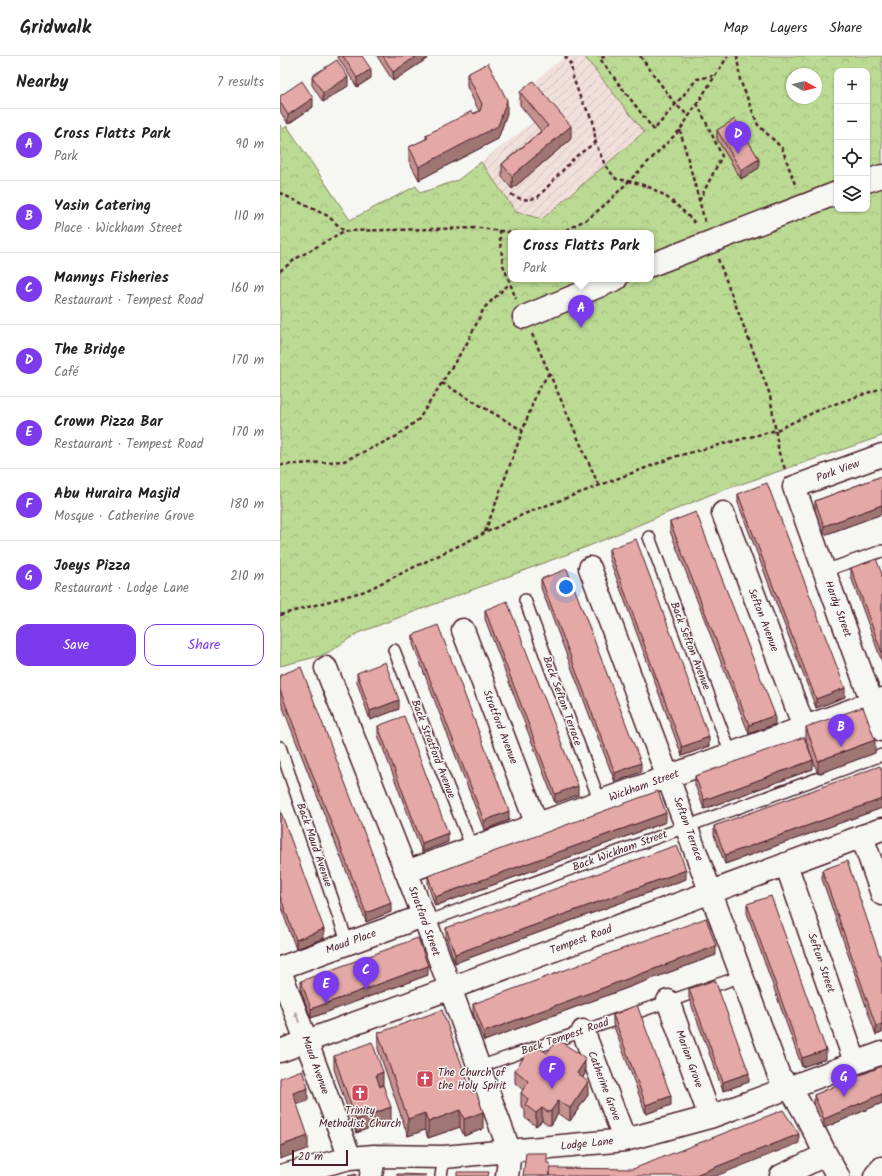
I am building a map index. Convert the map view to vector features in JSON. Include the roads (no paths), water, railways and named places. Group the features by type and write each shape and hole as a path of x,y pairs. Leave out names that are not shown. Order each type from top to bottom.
{"street":[{"path":"870,180 882,176"},
{"path":"654,264 711,240 834,194"},
{"path":"524,317 609,282"},
{"name":"Park View","path":"794,487 882,456"},
{"name":"Hardy Street","path":"794,487 824,571 877,700 882,730"},
{"name":"Sefton Avenue","path":"723,513 804,727"},
{"name":"Sefton Terrace","path":"590,568 780,1076 791,1088 825,1155 838,1176"},
{"name":"Stratford Avenue","path":"463,630 537,825"},
{"name":"Stratford Street","path":"326,668 424,919 510,1152 507,1176"},
{"name":"Wickham Street","path":"406,872 877,700"},
{"path":"872,833 882,894"},
{"name":"Tempest Road","path":"280,1051 872,833"},
{"name":"Sefton Street","path":"786,864 855,1062"},
{"name":"Maud Place","path":"280,973 348,944 424,919"},
{"name":"Maud Avenue","path":"280,973 350,1158"},
{"name":"Marian Grove","path":"668,1002 710,1117"},
{"name":"Catherine Grove","path":"583,1031 625,1140"},
{"name":"Lodge Lane","path":"280,1176 350,1158 373,1166 442,1166 510,1152 625,1140 710,1117 882,1053"},
{"path":"781,1176 825,1155"},
{"path":"875,1176 882,1168"}],"lane":[{"name":"Back Sefton Avenue","path":"649,537 731,754"},
{"path":"824,571 882,551"},
{"name":"Back Sefton Terrace","path":"525,600 600,802"},
{"name":"Back Stratford Avenue","path":"394,650 472,848"},
{"name":"Back Maud Avenue","path":"280,747 348,944"},
{"name":"Back Wickham Street","path":"424,919 687,826 882,754"},
{"name":"Back Tempest Road","path":"479,1067 742,976"}],"place":[{"name":"The Bridge","path":"738,154"},
{"name":"Cross Flatts Park","path":"581,328"},
{"name":"Yasin Catering","path":"841,747"},
{"name":"Mannys Fisheries","path":"366,990"},
{"name":"Crown Pizza Bar","path":"326,1004"},
{"name":"The Church of the Holy Spirit","path":"425,1079"},
{"name":"Abu Huraira Masjid","path":"552,1089"},
{"name":"Trinity Methodist Church","path":"360,1093"},
{"name":"Joeys Pizza","path":"844,1097"}]}
